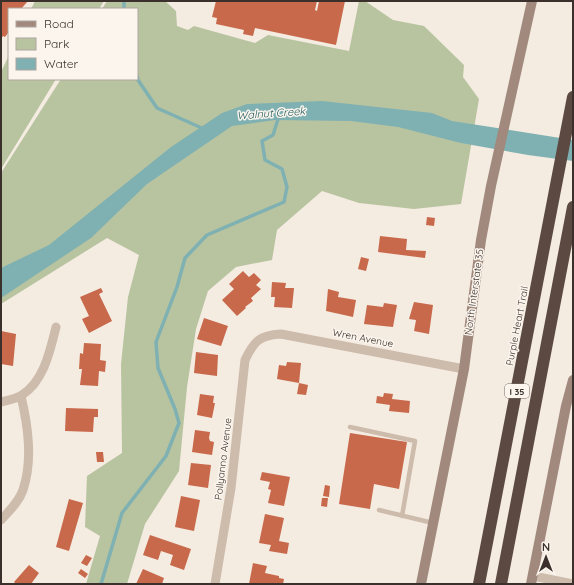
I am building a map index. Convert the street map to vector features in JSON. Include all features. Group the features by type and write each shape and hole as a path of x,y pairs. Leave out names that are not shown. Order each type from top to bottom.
{"highway":[{"name":"Purple Heart Trail","path":"480,584 572,100"},
{"name":"I 35","path":"501,584 573,207"}],"main road":[{"name":"North Interstate 35","path":"421,584 464,369 481,240 491,186 532,1"},
{"path":"532,580 566,406 573,380"}],"street":[{"path":"1,402 20,396 32,387 48,360 56,327"},
{"name":"Wren Avenue","path":"259,340 268,335 281,334 464,369"},
{"name":"Pollyanna Avenue","path":"214,583 231,488 245,360 251,348 259,340"},
{"path":"1,520 15,505 23,491 26,475 29,443 28,426 20,396"},
{"path":"532,580 573,584"}],"lane":[{"path":"350,427 416,441 402,516"},
{"path":"379,510 433,523"}],"green space":[{"path":"35,1 104,1 100,8 32,8"},
{"path":"107,1 165,1 176,11 177,26 188,30 194,26 255,43 268,35 349,51 359,1 365,1 393,20 424,26 464,65 463,77 479,99 461,204 414,209 359,203 322,191 277,230 272,260 236,267 208,291 196,329 187,387 179,471 145,524 127,584 86,584 100,536 85,527 87,476 122,453 121,364 128,297 139,255 107,238 1,304 1,173 60,80 138,80 138,8 103,8"},
{"path":"8,57 8,80 55,80 1,169 1,72"}],"water":[{"name":"Walnut Creek","path":"322,101 432,113 452,121 573,140 573,161 528,155 461,143 398,127 351,121 275,120 232,126 147,184 91,238 1,298 1,268 49,245 171,147 222,113 247,104"}],"building":[{"path":"1,1 28,1 22,8 8,8 8,33 1,39"},
{"path":"216,1 317,1 315,10 317,11 319,1 345,1 336,45 255,28 253,36 243,34 244,30 216,24 217,18 212,17"},
{"path":"427,217 435,218 434,226 426,225"},
{"path":"380,236 407,239 406,250 426,251 425,258 378,252"},
{"path":"361,257 369,259 366,271 358,269"},
{"path":"243,271 249,277 254,273 261,280 256,285 261,289 251,298 253,301 237,316 222,300 234,289 229,284"},
{"path":"272,282 286,283 285,288 294,288 292,308 274,307 275,297 271,297"},
{"path":"101,288 103,292 99,294 112,321 89,333 82,319 89,316 80,297"},
{"path":"328,289 339,292 338,297 356,300 353,317 326,311"},
{"path":"414,302 433,305 429,334 414,331 416,320 409,319"},
{"path":"384,303 397,305 393,327 364,324 367,305 383,307"},
{"path":"204,318 228,326 221,346 197,339"},
{"path":"1,331 16,334 13,366 1,364"},
{"path":"84,343 101,344 100,360 106,361 105,372 99,371 98,386 80,385 82,369 79,369 80,353 83,354"},
{"path":"196,352 218,355 217,376 194,373"},
{"path":"287,362 301,363 299,383 277,379 279,365 286,366"},
{"path":"299,383 308,385 306,395 297,394"},
{"path":"384,393 393,394 392,399 410,401 409,413 389,411 390,405 376,403 377,396 383,397"},
{"path":"200,394 214,396 213,403 215,403 212,418 197,415"},
{"path":"66,408 98,409 98,417 94,417 93,432 65,431"},
{"path":"195,430 210,432 210,441 214,442 212,455 192,452"},
{"path":"350,433 407,442 399,489 374,484 370,509 339,504"},
{"path":"96,452 103,452 104,462 97,462"},
{"path":"191,463 211,465 208,488 188,485"},
{"path":"262,472 290,477 284,506 268,503 271,490 268,489 270,482 260,480"},
{"path":"325,485 330,486 329,497 323,496"},
{"path":"181,496 200,500 194,531 175,527"},
{"path":"322,498 328,498 327,507 321,506"},
{"path":"69,499 83,503 69,551 56,547"},
{"path":"265,514 284,518 279,541 289,543 287,554 269,551 271,545 259,543"},
{"path":"150,535 191,549 184,570 170,565 173,555 161,551 158,560 143,555"},
{"path":"86,555 92,558 87,566 81,563"},
{"path":"253,563 267,566 265,573 279,576 279,578 284,579 283,584 249,584"},
{"path":"29,565 39,573 31,584 16,584 14,582"},
{"path":"81,569 88,574 85,578 78,573"},
{"path":"143,569 164,578 162,584 136,584"}],"waterway":[{"path":"124,1 124,8"},
{"path":"138,80 157,108 204,129"},
{"name":"Walnut Creek","path":"101,584 122,513 166,456 179,423 175,409 158,368 156,342 177,287 185,258 207,235 284,202 287,187 282,169 265,160 262,141 273,135 279,116"}]}
